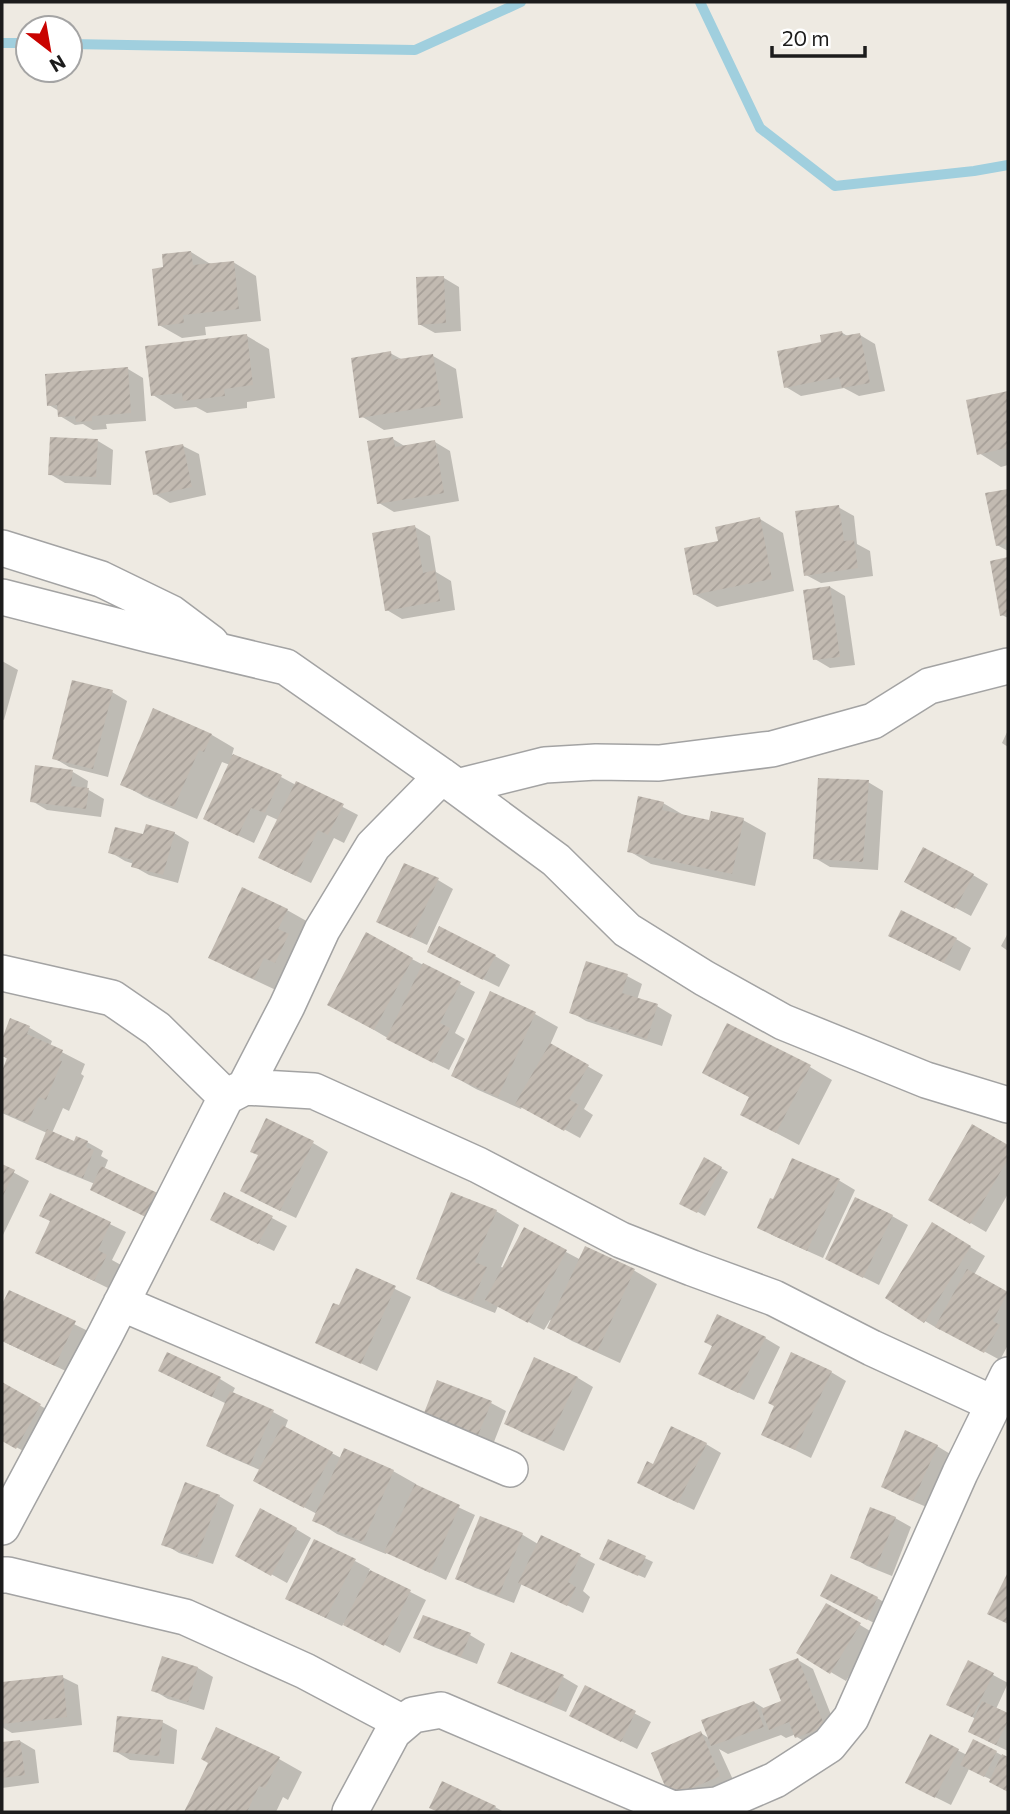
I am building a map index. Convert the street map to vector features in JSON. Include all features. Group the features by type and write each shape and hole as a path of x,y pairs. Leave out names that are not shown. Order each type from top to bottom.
{"street":[{"path":"2,548 101,579 171,613 219,650"},
{"path":"2,597 286,667 556,860 627,930 704,978 783,1022 926,1080 1008,1105"},
{"path":"2,1535 2,1527 121,1303 236,1092 287,1006 323,930 373,846 450,782 545,765 596,762 659,763 772,749 873,721 929,686 1008,666"},
{"path":"2,972 112,998 157,1029 236,1092 314,1091 478,1166 621,1240 774,1298 872,1348 1001,1389 960,1473 851,1718 829,1745 775,1780 717,1805 673,1809 441,1710 413,1715 393,1732 350,1812"},
{"path":"121,1303 510,1469"},
{"path":"4,1564 185,1617 305,1671 403,1723"}],"building":[{"path":"191,251 193,265 234,261 239,309 183,315 184,323 158,326 152,269 163,267 162,254"},
{"path":"444,276 446,323 418,325 416,277"},
{"path":"842,331 843,336 860,333 870,383 842,388 839,377 784,388 777,351 821,342 820,335"},
{"path":"247,334 253,385 224,389 225,396 183,401 182,393 151,396 145,346"},
{"path":"391,351 392,360 433,354 441,405 359,418 351,358"},
{"path":"128,367 131,413 92,416 92,421 76,422 75,416 58,417 57,405 47,406 45,374"},
{"path":"1008,391 1008,453 1006,448 977,455 966,400"},
{"path":"50,437 98,439 96,477 48,475"},
{"path":"393,437 395,447 435,440 444,493 377,504 367,441"},
{"path":"183,444 192,487 153,495 145,451"},
{"path":"1008,489 1008,543 996,546 985,493"},
{"path":"839,505 844,541 854,540 858,568 804,576 795,511"},
{"path":"760,517 772,579 693,595 684,548 718,541 715,527"},
{"path":"415,525 423,573 435,570 440,601 385,611 372,533"},
{"path":"1008,557 1008,614 1000,616 990,561"},
{"path":"830,586 840,657 813,660 803,590"},
{"path":"72,680 113,690 93,769 52,759"},
{"path":"153,708 212,734 204,752 199,750 174,807 120,785"},
{"path":"233,754 282,775 265,813 251,808 238,836 203,819"},
{"path":"35,765 73,770 71,786 89,788 86,809 30,802"},
{"path":"818,778 869,780 863,862 813,859"},
{"path":"296,781 344,804 328,835 318,830 296,876 258,858"},
{"path":"638,796 664,802 662,810 709,820 711,811 744,818 732,874 627,852"},
{"path":"146,824 175,832 163,875 131,867 133,860 108,853 115,827 143,834"},
{"path":"923,847 974,874 955,909 904,882"},
{"path":"404,863 439,878 411,938 376,922"},
{"path":"242,887 288,909 278,929 289,934 275,963 264,958 254,979 208,958"},
{"path":"901,910 957,938 944,963 888,936"},
{"path":"439,926 496,955 483,980 427,952"},
{"path":"366,932 413,958 374,1030 327,1005"},
{"path":"586,961 628,974 622,993 658,1004 647,1039 569,1013"},
{"path":"423,963 461,982 440,1023 450,1028 433,1063 386,1039"},
{"path":"490,991 536,1012 498,1097 451,1076"},
{"path":"10,1018 30,1026 27,1034 63,1050 59,1060 62,1061 46,1100 39,1097 28,1123 2,1112 2,1071 7,1058 2,1056 2,1039"},
{"path":"727,1023 811,1065 776,1133 740,1115 749,1097 702,1073"},
{"path":"550,1043 589,1065 569,1099 579,1105 564,1131 515,1104"},
{"path":"266,1118 314,1141 280,1211 240,1191 258,1155 250,1152"},
{"path":"972,1124 1008,1145 1008,1159 970,1224 928,1200"},
{"path":"47,1129 74,1141 76,1136 88,1141 86,1147 94,1150 83,1178 35,1159"},
{"path":"704,1157 722,1167 697,1213 679,1204"},
{"path":"792,1158 840,1179 807,1251 757,1228"},
{"path":"2,1164 15,1170 2,1198"},
{"path":"101,1166 170,1199 158,1223 90,1190"},
{"path":"224,1192 273,1216 258,1244 210,1220"},
{"path":"451,1192 497,1210 475,1262 487,1267 472,1302 416,1279"},
{"path":"50,1193 111,1222 98,1250 107,1255 94,1281 35,1253 50,1221 39,1216"},
{"path":"855,1197 893,1215 863,1278 825,1259"},
{"path":"932,1222 971,1246 924,1323 885,1298"},
{"path":"524,1227 567,1250 528,1323 485,1300"},
{"path":"585,1246 635,1269 597,1352 547,1328"},
{"path":"356,1268 396,1286 361,1364 315,1343 333,1303 339,1305"},
{"path":"967,1269 1008,1292 993,1321 1000,1325 984,1353 935,1327"},
{"path":"9,1290 76,1321 55,1366 2,1341 2,1304"},
{"path":"717,1314 766,1337 738,1393 698,1374 712,1346 704,1342"},
{"path":"167,1352 221,1377 212,1397 158,1371"},
{"path":"791,1352 832,1371 795,1450 761,1435 774,1406 768,1403"},
{"path":"534,1357 578,1377 548,1443 504,1424"},
{"path":"437,1380 492,1401 476,1440 422,1418"},
{"path":"2,1382 41,1404 16,1449 2,1441"},
{"path":"230,1391 274,1410 250,1465 206,1446"},
{"path":"282,1425 333,1452 304,1508 253,1481"},
{"path":"671,1426 707,1443 678,1503 637,1483 647,1461 653,1464"},
{"path":"905,1430 938,1445 913,1501 881,1487"},
{"path":"344,1448 394,1470 363,1542 312,1521"},
{"path":"185,1482 220,1495 197,1557 161,1545"},
{"path":"415,1484 460,1505 430,1573 384,1552"},
{"path":"870,1507 896,1517 876,1568 850,1558"},
{"path":"260,1508 297,1528 271,1576 235,1556"},
{"path":"480,1516 523,1533 499,1596 455,1579"},
{"path":"541,1535 581,1554 568,1582 576,1587 567,1606 518,1583"},
{"path":"314,1539 356,1559 326,1618 285,1599"},
{"path":"608,1539 646,1556 638,1576 599,1559"},
{"path":"370,1570 411,1590 384,1646 343,1625"},
{"path":"1008,1572 1008,1624 987,1614"},
{"path":"831,1574 878,1597 867,1620 820,1596"},
{"path":"826,1603 861,1623 830,1674 796,1653"},
{"path":"423,1615 471,1633 461,1657 413,1638"},
{"path":"511,1652 564,1675 551,1705 497,1683"},
{"path":"162,1656 198,1667 188,1702 151,1691"},
{"path":"798,1658 825,1727 795,1738 789,1722 769,1730 761,1709 781,1701 769,1669"},
{"path":"968,1660 994,1673 972,1717 946,1705"},
{"path":"63,1675 67,1717 2,1724 2,1682"},
{"path":"585,1685 636,1711 621,1742 569,1716"},
{"path":"754,1701 764,1727 711,1746 701,1720"},
{"path":"982,1701 1008,1713 1008,1721 996,1745 968,1732"},
{"path":"117,1716 163,1720 159,1756 113,1752"},
{"path":"216,1727 280,1757 265,1788 259,1786 247,1812 184,1812 208,1763 201,1759"},
{"path":"701,1731 720,1776 670,1798 651,1753"},
{"path":"930,1734 959,1749 935,1798 905,1783"},
{"path":"973,1739 997,1751 984,1777 960,1765"},
{"path":"20,1740 25,1775 2,1778 2,1742"},
{"path":"1002,1754 1008,1757 1008,1792 989,1782"},
{"path":"442,1781 496,1806 493,1812 438,1812 429,1808"}],"waterway":[{"path":"84,44 415,50 521,2"},
{"path":"700,2 760,128 835,186 1008,165"},
{"path":"2,43 14,43"}]}
